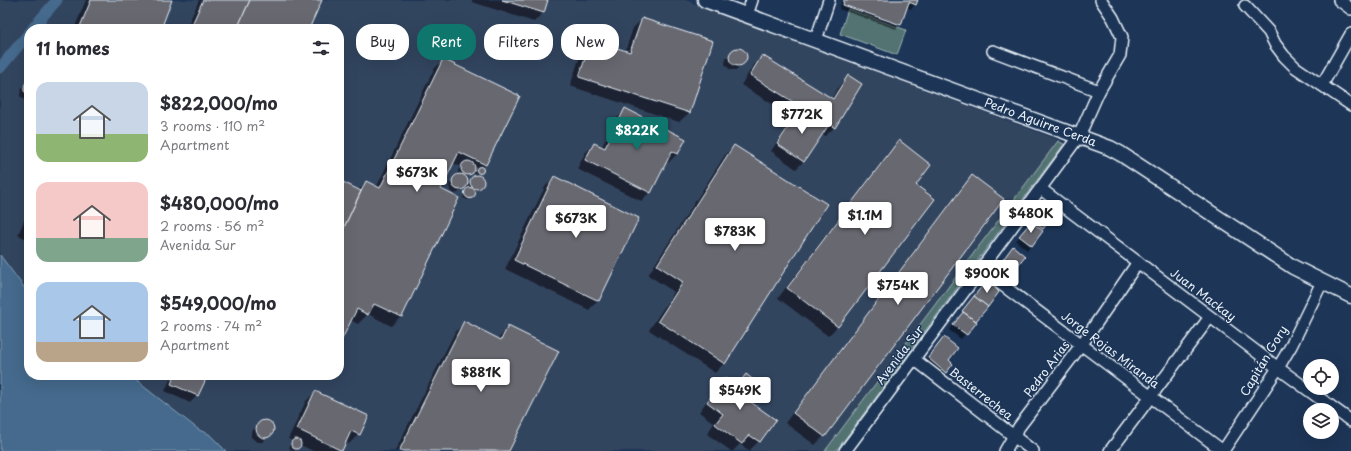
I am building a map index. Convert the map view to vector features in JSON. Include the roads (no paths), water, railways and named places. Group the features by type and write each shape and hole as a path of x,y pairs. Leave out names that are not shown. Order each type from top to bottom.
{"street":[{"name":"Pedro Aguirre Cerda","path":"705,0 1105,146 1121,154 1286,263 1351,296"},
{"path":"747,15 752,0"},
{"path":"816,40 829,0"},
{"name":"Avenida Sur","path":"845,451 982,269 1079,136 1099,90 1120,55 1122,37 1113,18 1101,0"},
{"path":"1339,0 1351,9"},
{"path":"1245,6 1269,32 1275,44 1295,67 1351,105"},
{"path":"1322,84 1351,34"},
{"path":"993,51 1099,90"},
{"name":"Juan Mackay","path":"1041,189 1278,368 1351,421"},
{"name":"Pedro Arias","path":"1005,451 1020,427 1082,344 1138,262"},
{"name":"Jorge Rojas Miranda","path":"982,269 1223,451"},
{"name":"Capitán Gory","path":"1223,451 1291,346 1322,282"},
{"path":"1110,451 1210,317"},
{"name":"Basterrechea","path":"914,358 1033,451"}],"waterway":[{"path":"36,24 57,0"},
{"path":"0,68 24,39"}]}
